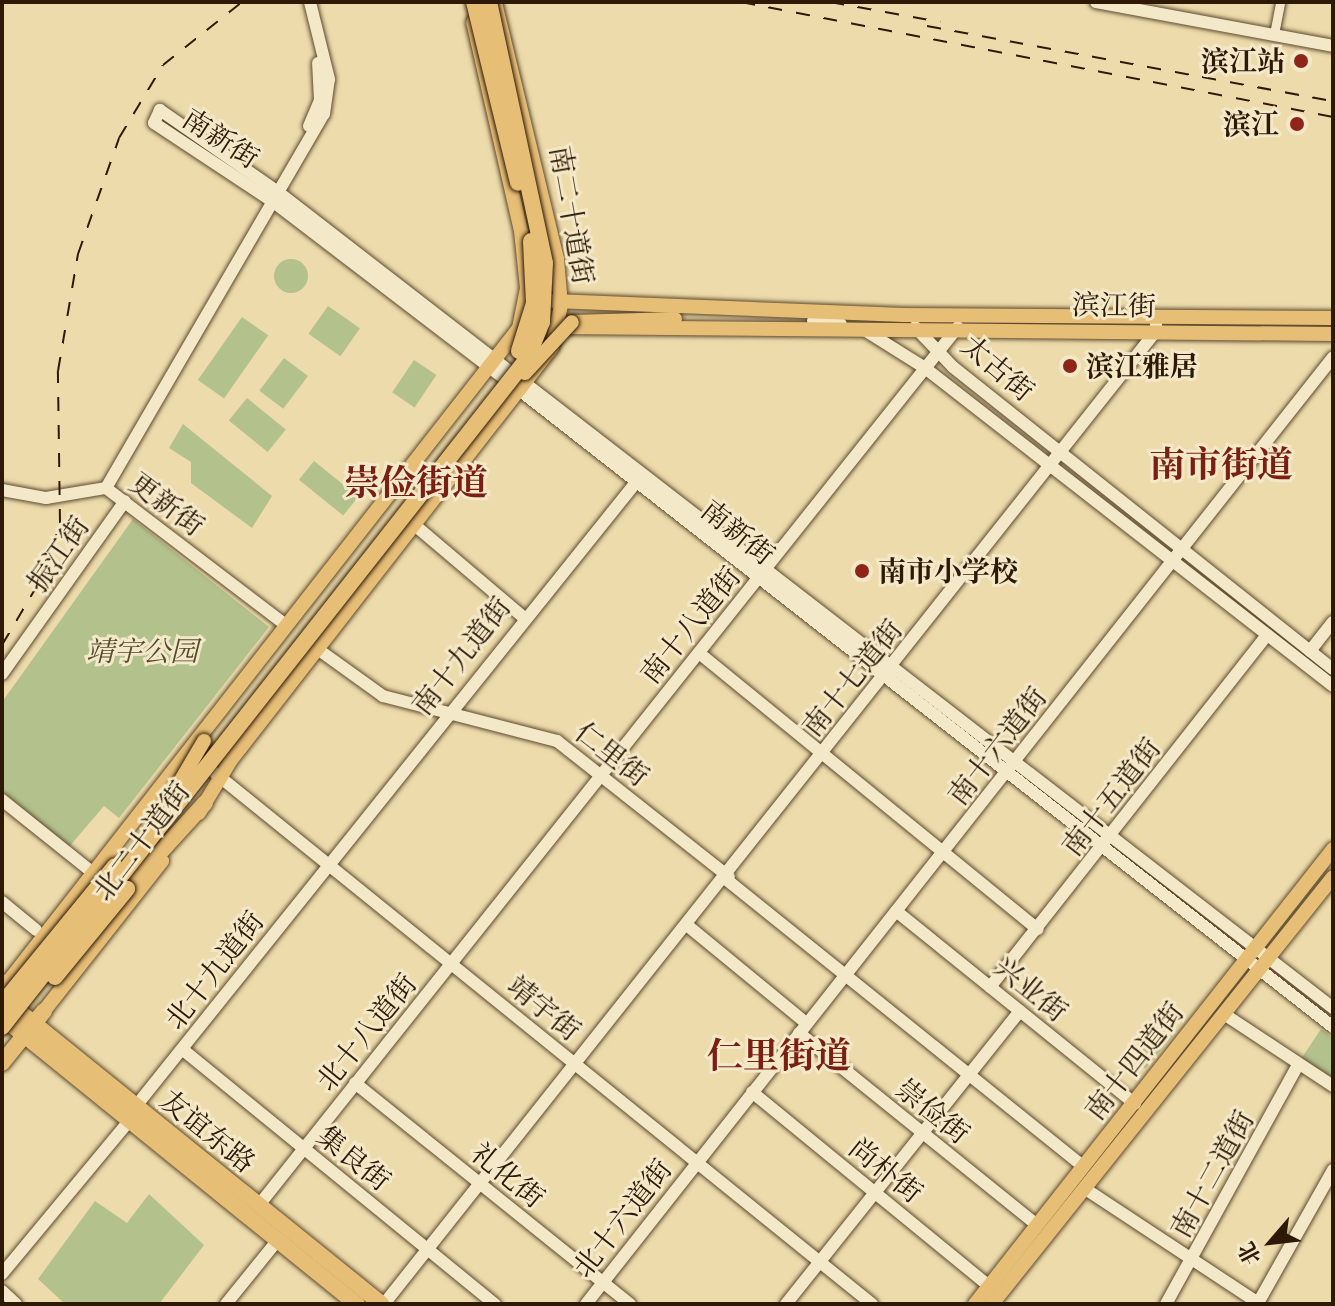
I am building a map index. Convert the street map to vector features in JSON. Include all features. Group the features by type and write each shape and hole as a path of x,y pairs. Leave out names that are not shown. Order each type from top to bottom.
{"highway":[{"path":"2,1027 11,990 168,802 473,418 525,339 535,285 529,229 472,2"},
{"path":"2,1004 491,413 536,341 547,288 492,2"},
{"path":"2,1039 127,889 205,803"},
{"name":"友谊东路","path":"11,990 34,1023 133,1113 277,1241 357,1304"},
{"name":"友谊东路","path":"2,1017 34,1023"},
{"name":"北二十道街","path":"2,1063 34,1023"},
{"name":"友谊东路","path":"133,1113 259,1205 382,1304"}],"main road":[{"name":"南二十道街","path":"286,625 492,367 524,314 527,288 472,2"},
{"name":"南二十道街","path":"319,650 525,389 557,327 561,305 552,230 492,2"},
{"path":"527,288 561,305 904,315"},
{"path":"524,314 557,327 866,331 893,328"},
{"name":"滨江街","path":"904,315 967,315 1333,334"},
{"name":"滨江街","path":"893,328 956,329 1333,318"},
{"path":"491,413 572,322 813,321"},
{"path":"168,802 204,741 286,625"},
{"name":"北二十道街","path":"11,990 92,872 286,625"},
{"name":"北二十道街","path":"34,1023 205,803 219,776 319,650"},
{"name":"南十四道街","path":"975,1304 1333,849"},
{"path":"992,1304 1087,1190 1333,877"}],"street":[{"path":"272,194 320,100 302,2"},
{"path":"103,488 328,100 310,2"},
{"path":"1096,2 1274,32"},
{"path":"1122,2 1333,44"},
{"path":"1274,32 1280,2"},
{"name":"南新街","path":"272,194 154,123 160,110 272,194 492,367 525,389 762,574 884,678 1011,769 1264,964"},
{"name":"太古街","path":"904,315 938,352 1059,452 1333,669"},
{"name":"南十八道街","path":"451,964 967,315"},
{"path":"813,321 893,328"},
{"name":"南十七道街","path":"382,1304 728,878 1156,324"},
{"name":"太古街","path":"866,331 925,368 1333,686"},
{"name":"南十六道街","path":"697,1162 1011,769 1333,357"},
{"name":"南新街","path":"525,389 637,481 893,667 1011,769"},
{"name":"南十九道街","path":"327,863 522,616 637,481"},
{"name":"更新街","path":"2,490 46,498 103,488 125,501 286,625"},
{"name":"振江街","path":"2,674 125,501"},
{"path":"417,527 522,616"},
{"path":"1310,651 1333,622"},
{"path":"286,625 319,650"},
{"name":"南十五道街","path":"990,987 1267,635"},
{"name":"仁里街","path":"319,650 373,691 446,714 544,734 601,774 1083,1166"},
{"path":"699,653 1038,929"},
{"name":"靖宇街","path":"186,749 872,1304"},
{"path":"2,800 92,872"},
{"name":"北十九道街","path":"2,1274 133,1113 327,863"},
{"path":"2,902 36,930"},
{"name":"兴业街","path":"896,911 1135,1104"},
{"name":"崇俭街","path":"688,926 923,1134 1037,1225"},
{"name":"北十八道街","path":"259,1205 451,964"},
{"path":"1264,964 1333,1008"},
{"path":"1264,964 1333,1027"},
{"path":"786,1304 1020,1011"},
{"path":"1224,1014 1333,1086"},
{"name":"集良街","path":"182,1049 495,1304"},
{"name":"南十二道街","path":"1166,1304 1298,1065"},
{"name":"礼化街","path":"355,1083 630,1304"},
{"name":"尚朴街","path":"752,1092 989,1286"},
{"name":"北十六道街","path":"586,1304 697,1162"},
{"path":"1087,1190 1259,1304 1333,1170"},
{"path":"226,1304 277,1241"},
{"path":"2,1291 16,1304"}],"green space":[{"path":"291,259 303,264 308,276 303,288 291,293 279,288 274,276 279,264"},
{"path":"328,306 360,328 340,356 308,334"},
{"path":"242,317 268,335 224,398 198,380"},
{"path":"284,358 308,376 283,409 259,391"},
{"path":"414,360 436,375 415,407 392,392"},
{"path":"247,398 286,429 268,452 229,421"},
{"path":"183,424 272,496 252,528 191,483 191,462 169,448"},
{"path":"314,461 358,497 343,516 299,480"},
{"name":"靖宇公园","path":"133,519 269,627 119,818 104,806 69,847 2,791 2,702"},
{"path":"1162,1024 1174,1034 1145,1069 1133,1058"},
{"path":"1321,1029 1333,1038 1333,1078 1301,1059"},
{"path":"149,1194 204,1245 159,1304 65,1304 38,1279 95,1201 127,1223"}],"railway":[{"path":"2,645 44,574 60,523 58,371 78,254 119,138 163,65 242,2"},
{"path":"741,2 1333,117"},
{"path":"830,2 940,22"},
{"path":"927,26 1333,101"}],"place":[{"name":"滨江站","path":"1301,61"},
{"name":"滨江","path":"1297,124"},
{"name":"滨江雅居","path":"1070,366"},
{"name":"南市小学校","path":"862,571"}],"district":[{"name":"南市街道","path":"1221,465"},
{"name":"崇俭街道","path":"416,483"},
{"name":"仁里街道","path":"779,1056"}]}
